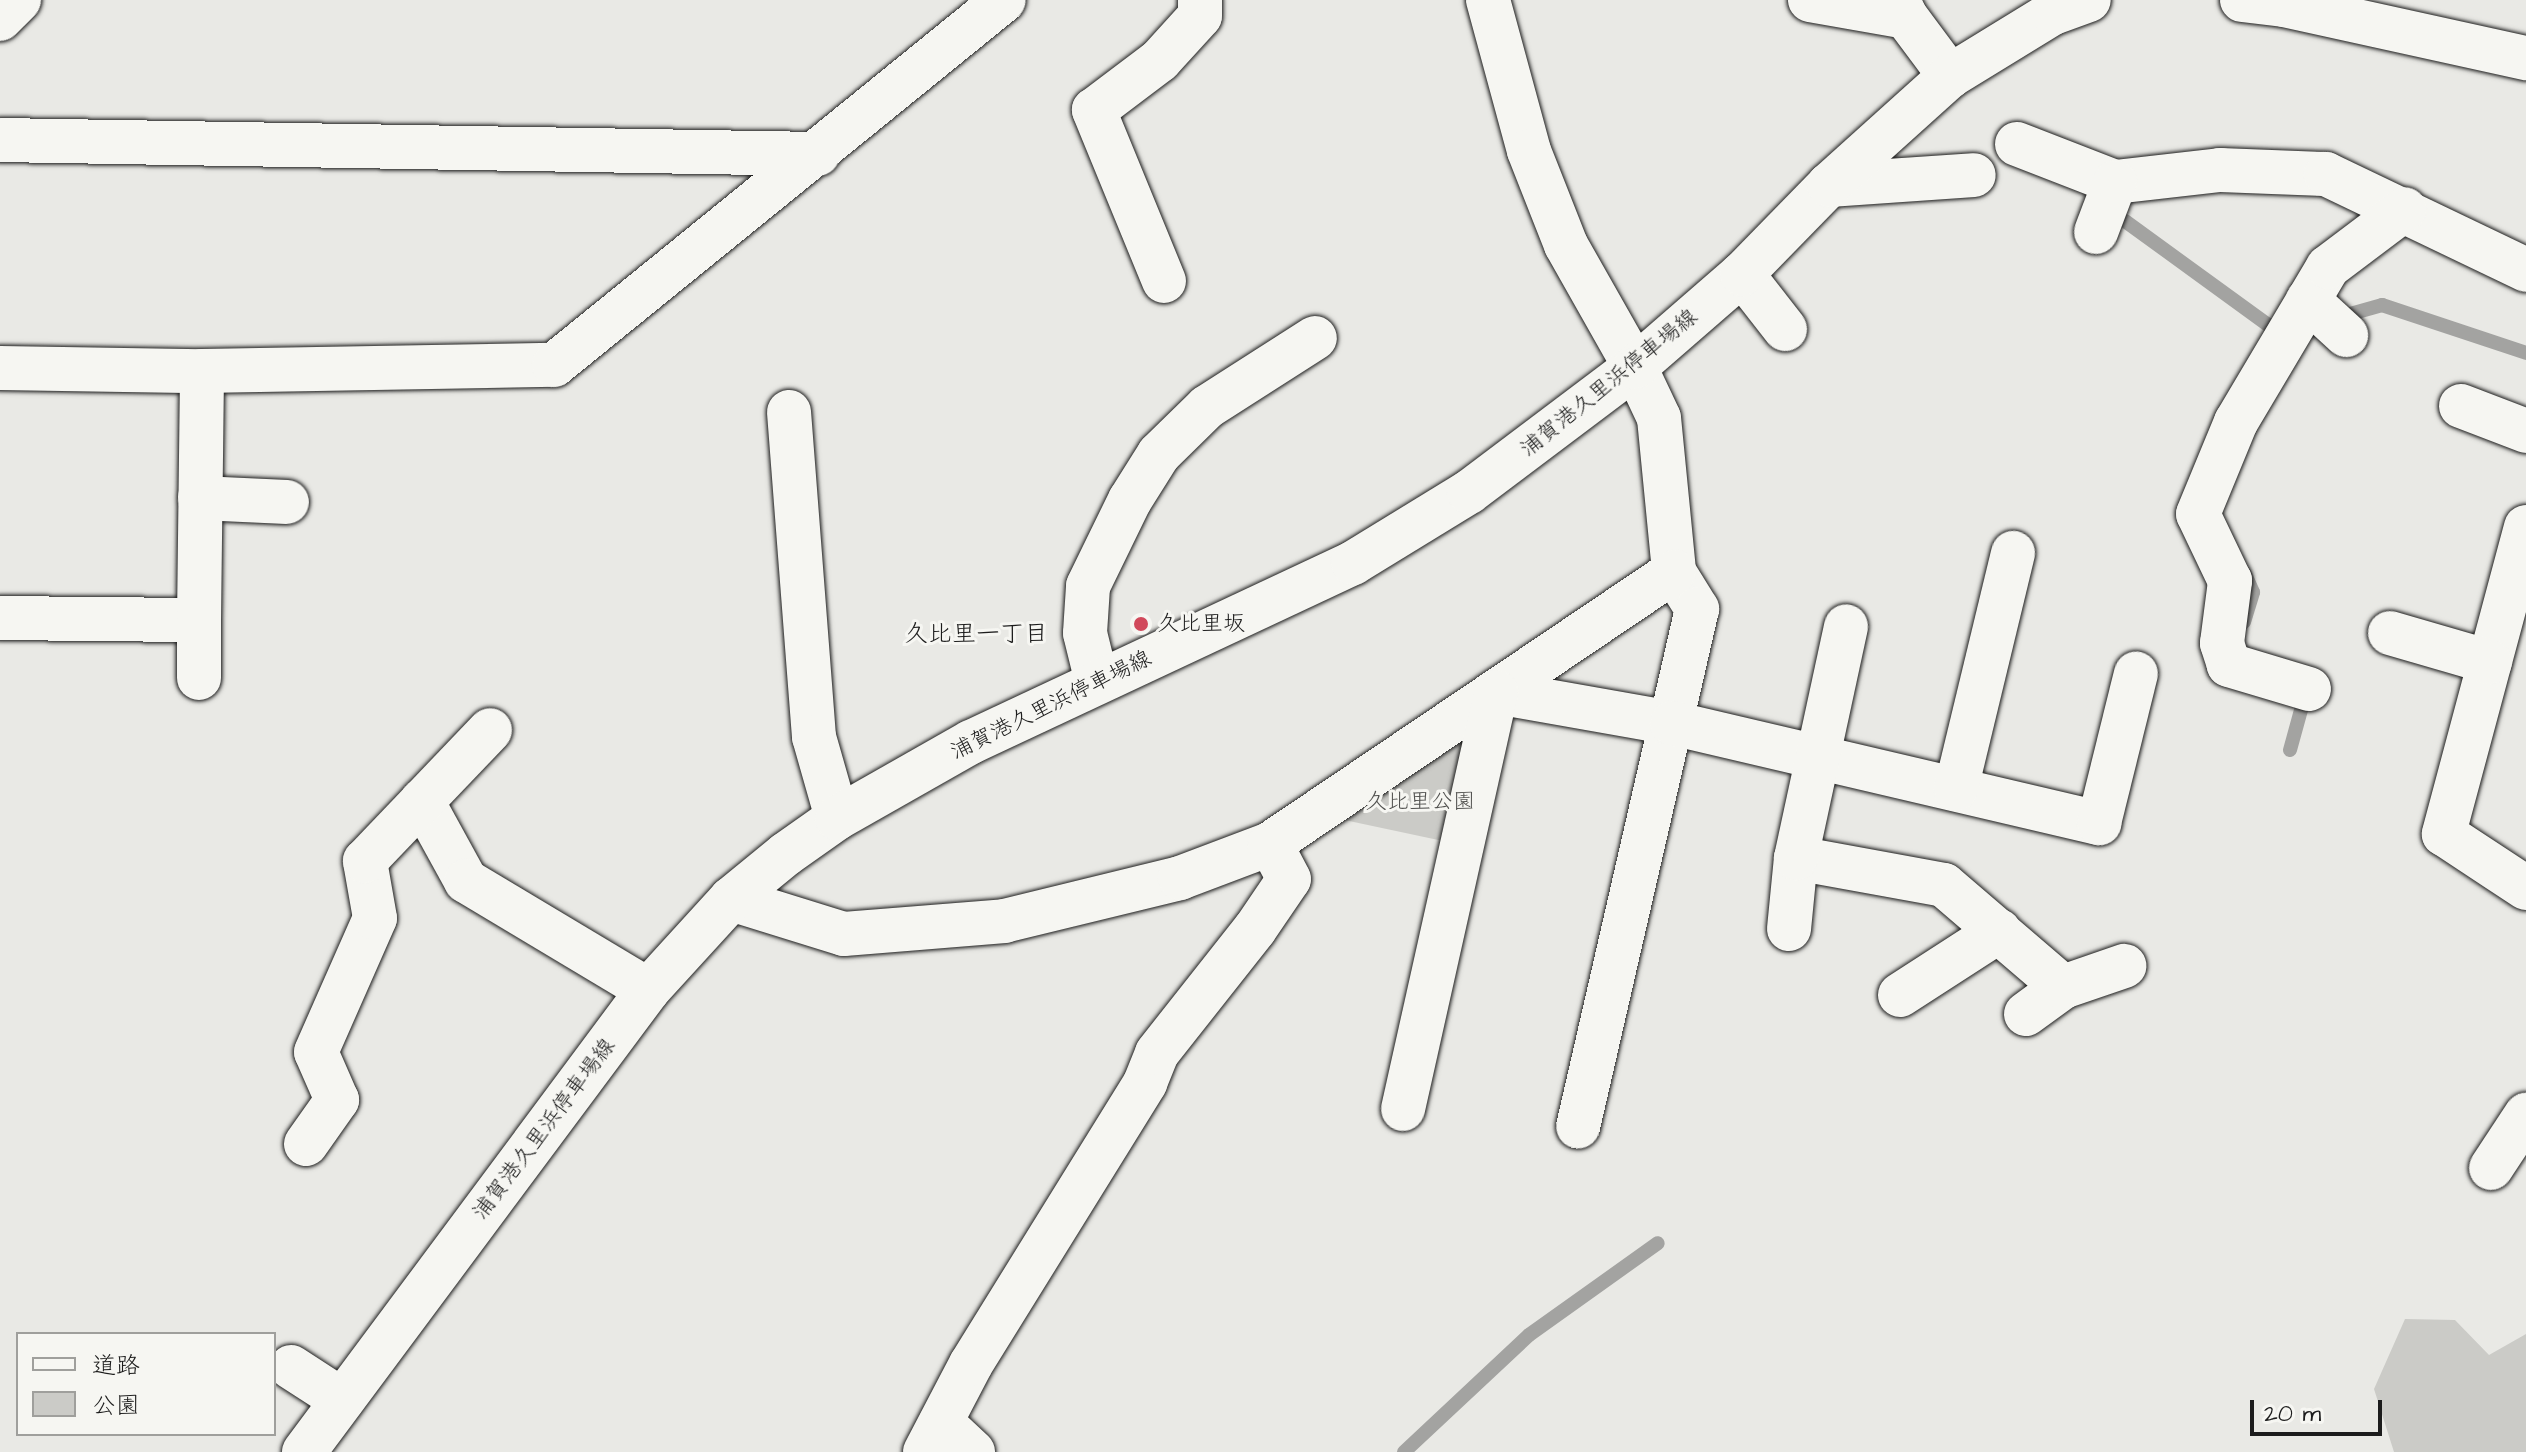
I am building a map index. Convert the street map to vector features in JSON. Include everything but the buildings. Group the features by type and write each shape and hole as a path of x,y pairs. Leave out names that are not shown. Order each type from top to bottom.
{"street":[{"path":"0,19 19,0"},
{"path":"0,368 202,371 554,365 818,154 1004,0"},
{"path":"1164,281 1106,146 1094,110 1160,60 1200,16 1200,0"},
{"path":"1488,0 1529,151 1566,245 1635,367 1659,418 1674,572 1697,609 1578,1127"},
{"path":"1810,0 1902,9 1950,76"},
{"name":"浦賀港久里浜停車場線","path":"304,1452 648,990 731,899 837,818 971,742 1353,563 1469,492 1635,367 1742,274 1829,185 1950,76 2053,13 2089,0"},
{"path":"2242,0 2284,5 2526,58"},
{"path":"0,140 818,154"},
{"path":"2017,144 2115,182 2220,170 2326,174 2405,209 2526,270"},
{"path":"1829,185 1974,175"},
{"path":"2096,232 2115,182"},
{"path":"2309,689 2229,665 2222,643 2230,581 2198,514 2216,502 2247,426 2327,318 2328,267 2405,209"},
{"path":"1742,274 1785,329"},
{"path":"1097,682 1085,633 1088,586 1130,500 1159,454 1207,407 1315,338"},
{"path":"199,678 202,371"},
{"path":"2461,406 2526,431"},
{"path":"789,412 814,737 837,818"},
{"path":"200,498 287,502"},
{"path":"2526,527 2444,834 2526,888"},
{"path":"1937,784 2013,553"},
{"path":"731,899 844,934 1004,921 1180,878 1270,844 1674,572"},
{"path":"0,618 199,620"},
{"path":"1789,929 1796,858 1846,626"},
{"path":"2390,633 2490,662"},
{"path":"1496,692 1672,723 2099,823 2136,674"},
{"path":"1403,1109 1496,692"},
{"path":"306,1144 337,1100 316,1052 375,918 365,861 490,730"},
{"path":"422,801 466,881 648,990"},
{"path":"973,1452 933,1437 971,1364 1145,1083 1157,1053 1255,929 1289,879 1270,844"},
{"path":"1796,858 1944,885 2063,987"},
{"path":"1900,995 1999,931"},
{"path":"2026,1014 2063,987 2124,966"},
{"path":"2491,1168 2526,1115"},
{"path":"291,1367 342,1400"}],"green space":[{"name":"久比里公園","path":"1471,730 1443,841 1335,818"},
{"path":"2405,1319 2455,1320 2489,1355 2526,1334 2526,1452 2394,1452 2374,1389"}],"waterway":[{"path":"2125,221 2275,330"},
{"path":"2336,318 2382,305 2526,353"},
{"path":"2244,622 2253,592 2245,574"},
{"path":"2290,750 2306,692"},
{"path":"1404,1452 1529,1335 1658,1243"}],"place":[{"name":"久比里坂","path":"1141,624"}],"district":[{"name":"久比里一丁目","path":"976,635"}]}
